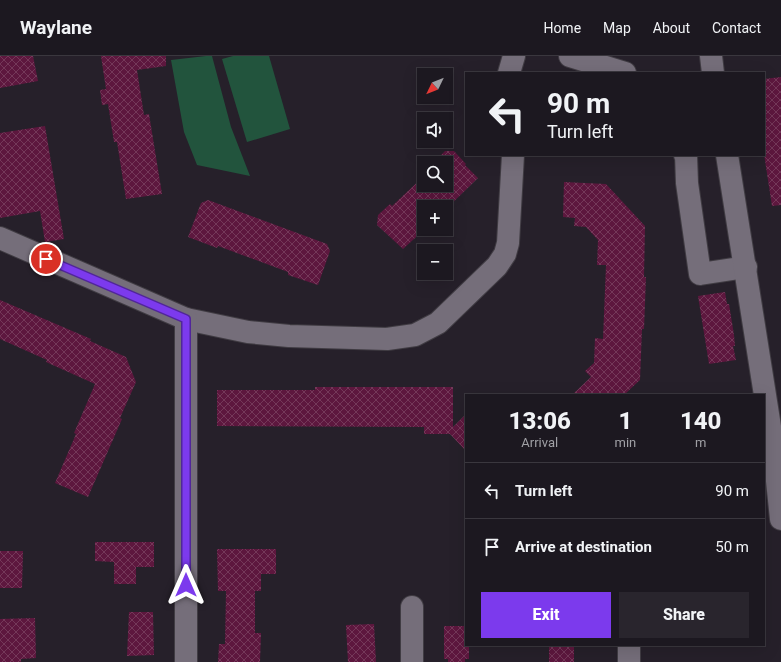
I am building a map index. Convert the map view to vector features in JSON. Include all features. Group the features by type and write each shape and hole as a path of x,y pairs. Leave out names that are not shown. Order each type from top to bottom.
{"street":[{"path":"509,72 514,56"},
{"path":"570,56 622,72"},
{"path":"711,56 714,72"},
{"path":"0,238 186,319 248,332 290,336 387,338 415,335 438,323 497,266 505,254 508,243 513,156"},
{"path":"686,156 687,183 700,274 746,267"},
{"path":"727,156 778,454 781,519"},
{"path":"186,319 186,662"},
{"path":"412,607 412,662"},
{"path":"629,646 629,662"}],"green space":[{"path":"212,56 231,127 250,176 197,165 184,132 171,60"},
{"path":"233,56 269,56 290,129 247,142 222,59"}],"building":[{"path":"0,56 33,56 38,81 0,88"},
{"path":"101,56 166,56 166,66 137,70 144,115 149,114 162,194 126,199 117,142 114,142 108,104 102,105 100,90 106,89"},
{"path":"781,77 781,205 772,206 764,156 765,79"},
{"path":"45,126 64,239 45,242 40,211 0,218 0,133"},
{"path":"445,151 454,151 478,178 453,202 453,200 417,200 417,236 403,249 377,225 378,215 390,204 392,206 417,183 417,192 453,192 453,156 440,156"},
{"path":"564,182 606,184 645,226 644,277 646,277 640,380 625,394 573,394 591,377 585,371 594,363 595,338 603,339 606,265 597,265 598,240 586,227 574,226 575,218 563,217"},
{"path":"208,200 327,244 330,251 318,285 288,275 288,272 218,246 217,248 188,237 201,203"},
{"path":"725,292 727,304 729,304 734,335 735,346 733,346 736,360 709,364 698,296"},
{"path":"0,300 91,339 90,341 126,357 136,382 120,418 122,419 88,497 55,483 95,384 0,339"},
{"path":"315,387 453,387 453,427 465,415 465,450 450,434 424,434 424,427 217,426 217,390 315,390"},
{"path":"95,542 154,542 154,567 136,567 136,584 114,584 114,562 95,561"},
{"path":"217,549 276,549 276,574 261,574 261,591 255,591 255,633 261,633 260,662 218,662 219,644 225,644 226,591 218,591"},
{"path":"0,551 23,551 22,588 0,588"},
{"path":"129,612 153,612 154,655 127,656"},
{"path":"35,618 36,658 21,659 21,662 0,662 0,619"},
{"path":"374,624 376,662 348,662 346,625"},
{"path":"444,626 465,626 465,646 469,646 469,659 465,659 465,662 448,662 448,659 444,659"},
{"path":"549,646 574,646 574,662 549,662"}],"route":[{"path":"46,259 186,319 186,585"}]}
